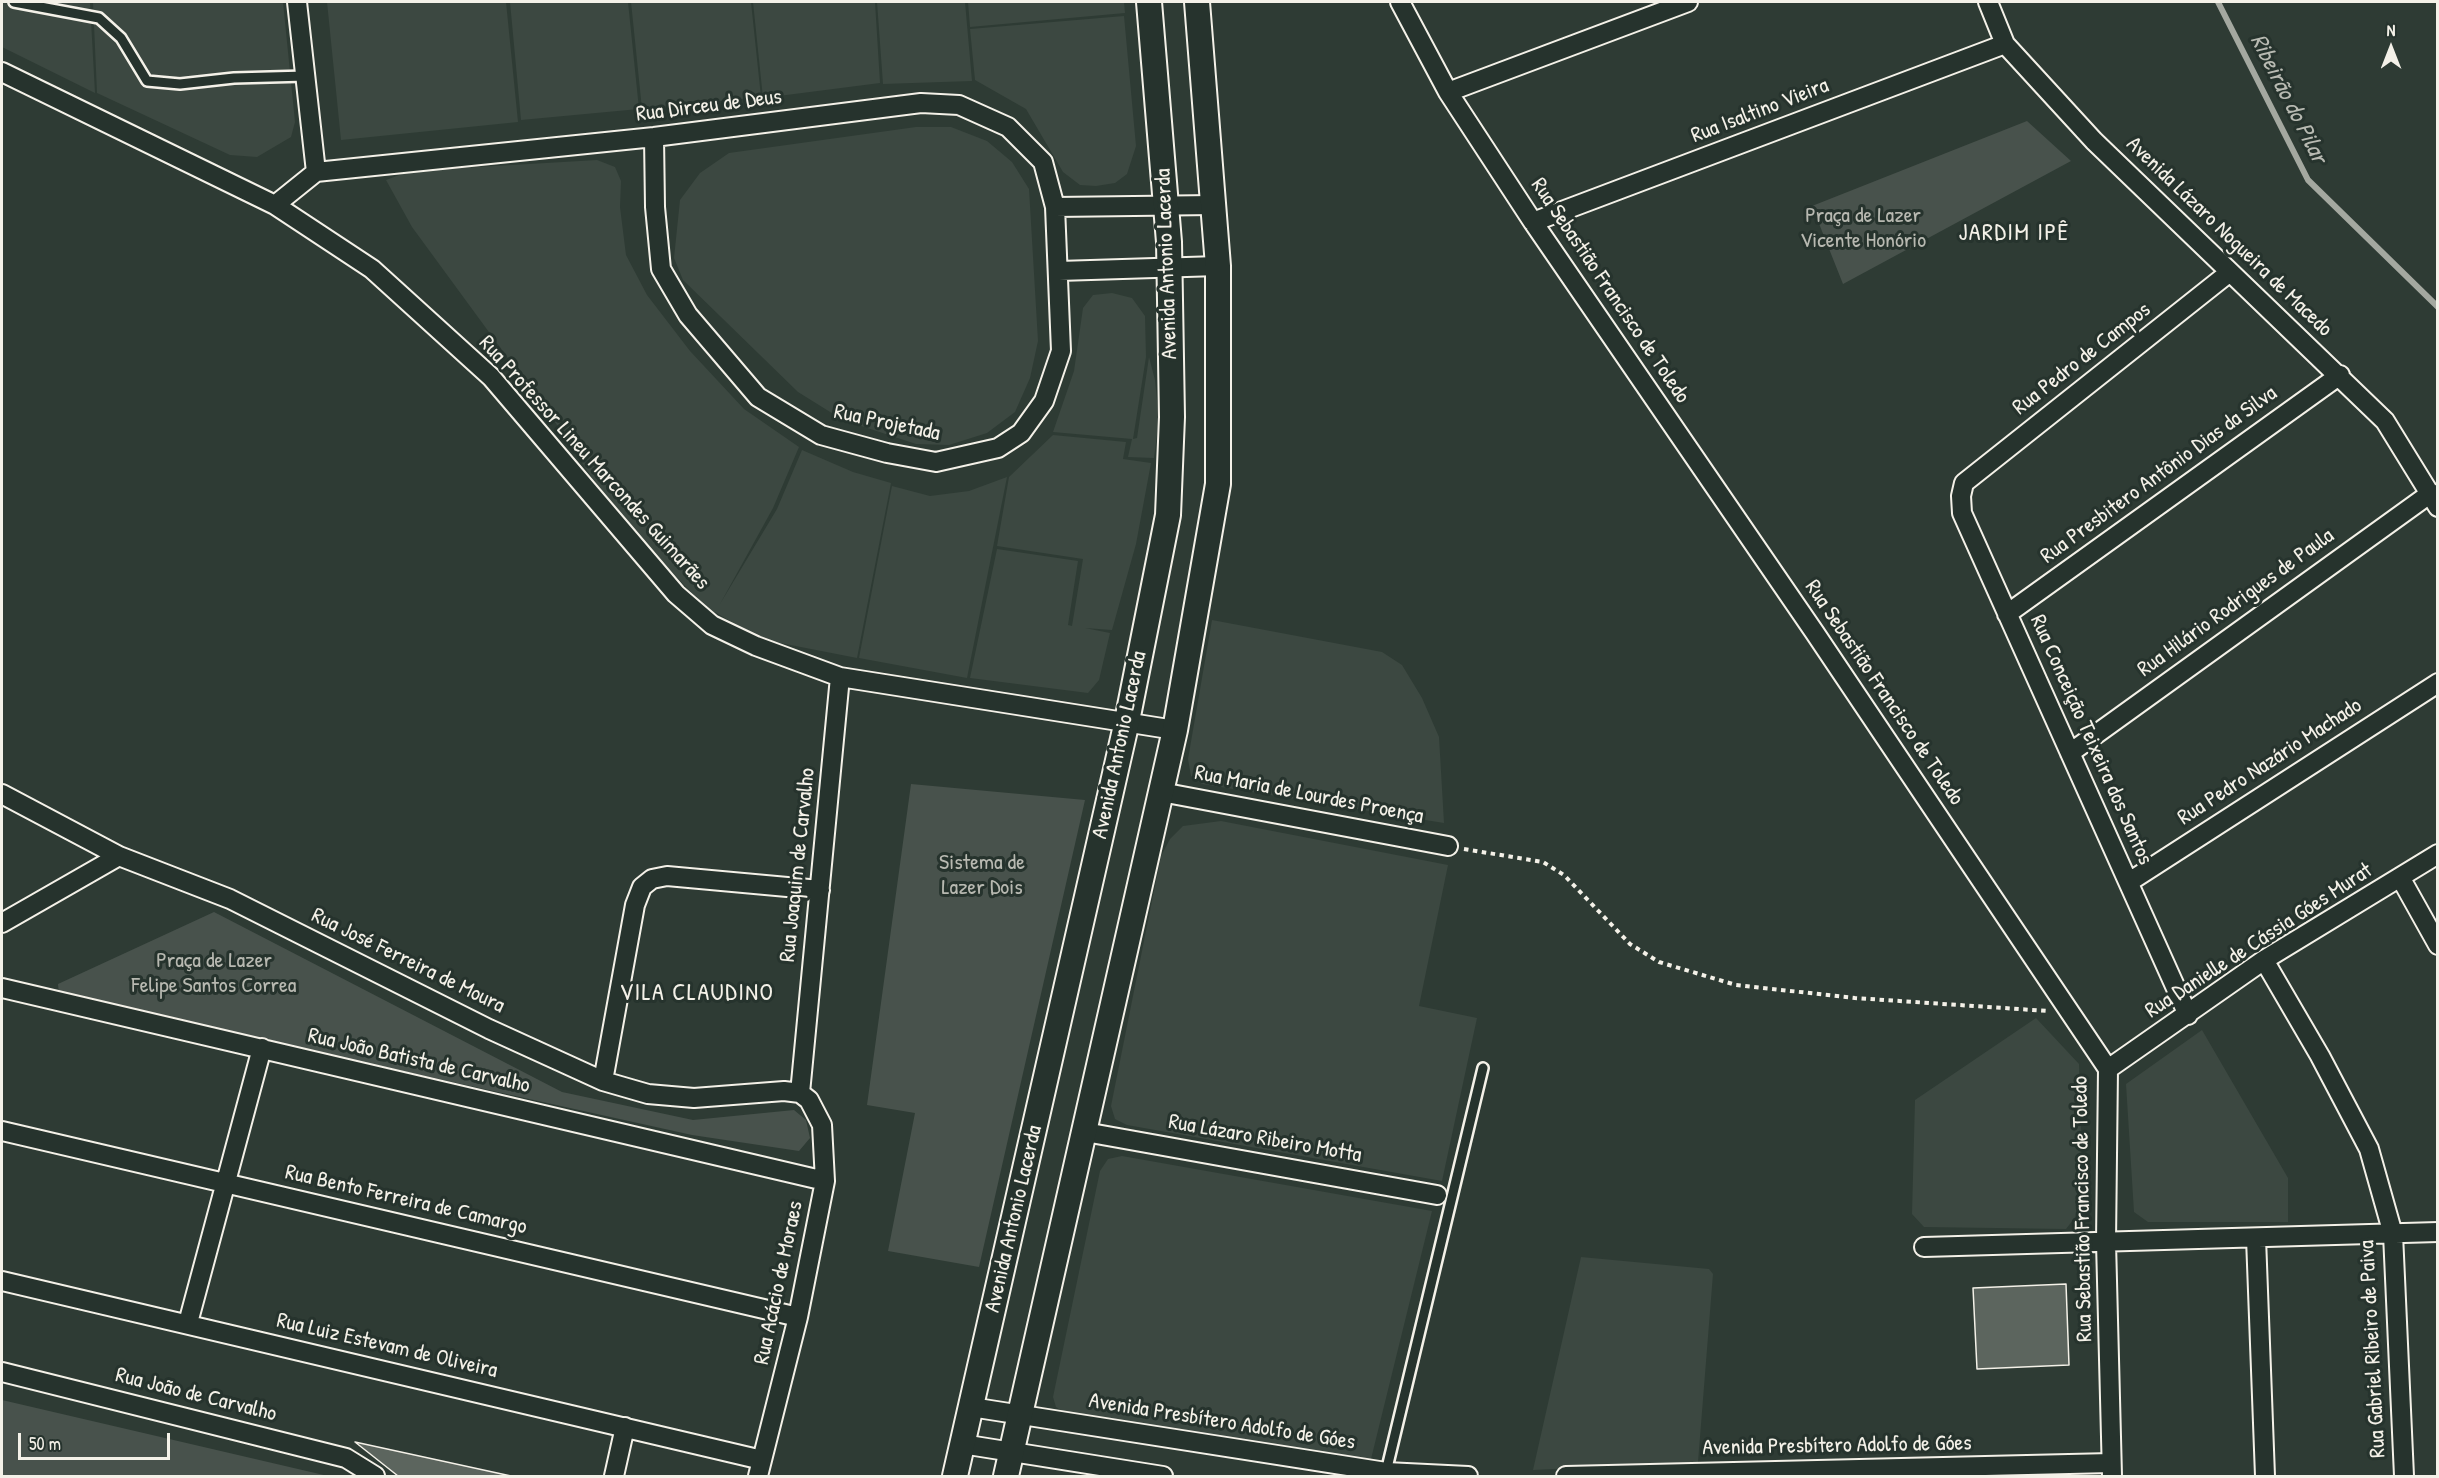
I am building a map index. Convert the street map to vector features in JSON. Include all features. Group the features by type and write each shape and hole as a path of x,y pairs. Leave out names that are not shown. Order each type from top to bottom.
{"main road":[{"name":"Avenida Antonio Lacerda","path":"955,1476 1127,721 1168,515 1172,417 1170,268 1167,207 1149,2"},
{"name":"Avenida Antonio Lacerda","path":"1006,1476 1175,730 1218,484 1218,266 1197,2"}],"street":[{"path":"275,205 316,172 297,2"},
{"name":"Rua Sebastião Francisco de Toledo","path":"1400,2 1448,92 1533,222 1815,633 2108,1069 2106,1242 2111,1470"},
{"path":"1448,92 1688,2"},
{"name":"Avenida Lázaro Nogueira de Macedo","path":"1989,2 2005,44 2094,141 2385,420 2434,500"},
{"name":"Rua Isaltino Vieira","path":"1533,222 2005,44"},
{"name":"Rua Professor Lineu Marcondes Guimarães","path":"2,72 275,205 372,269 491,377 676,594 712,625 756,646 840,677 1175,730"},
{"name":"Rua Dirceu de Deus","path":"316,172 654,138 921,103 959,105 1008,127 1043,162 1055,207 1059,271"},
{"name":"Rua Projetada","path":"654,138 655,207 661,269 688,315 758,397 821,435 887,453 936,462 998,448 1021,433 1044,401 1061,351 1059,271"},
{"path":"1055,207 1213,206"},
{"path":"1059,271 1218,266"},
{"name":"Rua Pedro de Campos","path":"1964,483 2230,272"},
{"name":"Rua Presbitero Antônio Dias da Silva","path":"2007,614 2340,375"},
{"name":"Rua Conceição Teixeira dos Santos","path":"1964,483 1961,495 1962,513 2188,1015"},
{"name":"Rua Hilário Rodrigues de Paula","path":"2070,753 2434,500"},
{"name":"Rua Joaquim de Carvalho","path":"804,1096 840,677"},
{"name":"Rua Pedro Nazário Machado","path":"2129,882 2438,683"},
{"name":"Rua Maria de Lourdes Proença","path":"1161,792 1448,846"},
{"name":"Rua José Ferreira de Moura","path":"2,794 119,856 230,899 489,1029 603,1081 648,1094 694,1098 765,1092 804,1096"},
{"name":"Rua Danielle de Cássia Góes Murat","path":"2108,1069 2264,960 2438,854"},
{"path":"2,923 119,856"},
{"path":"603,1081 635,905 642,887 652,879 667,876 820,890"},
{"path":"2400,877 2438,945"},
{"name":"Rua Gabriel Ribeiro de Paiva","path":"2264,960 2320,1056 2368,1149 2393,1234 2404,1476"},
{"name":"Rua João Batista de Carvalho","path":"2,988 825,1181"},
{"path":"188,1323 262,1048"},
{"name":"Rua Acácio de Moraes","path":"760,1468 798,1317 825,1181 822,1125 804,1096"},
{"name":"Rua Bento Ferreira de Camargo","path":"2,1131 798,1317"},
{"name":"Rua Lázaro Ribeiro Motta","path":"1085,1132 1437,1195"},
{"path":"1924,1247 2438,1232"},
{"path":"2256,1238 2265,1476"},
{"name":"Rua Luiz Estevam de Oliveira","path":"2,1281 625,1427 760,1468"},
{"name":"Rua João de Carvalho","path":"2,1372 346,1458 375,1476"},
{"name":"Avenida Presbítero Adolfo de Góes","path":"971,1407 1386,1472 1467,1476"},
{"path":"614,1476 625,1427"},
{"path":"962,1444 1163,1476"},
{"name":"Avenida Presbítero Adolfo de Góes","path":"1566,1476 2111,1470"}],"lane":[{"path":"14,2 99,18 121,38 147,81 180,84 234,78 306,76"},
{"path":"1386,1472 1483,1068"}],"path":[{"path":"1448,846 1543,862 1564,875 1630,944 1659,962 1736,984 1855,998 2070,1013"}],"shaded area":[{"path":"2,2 90,2 95,93 2,47"},
{"path":"93,2 283,2 295,122 291,137 257,157 230,155 97,93"},
{"path":"327,2 506,2 518,122 341,140"},
{"path":"510,2 628,2 639,109 521,120"},
{"path":"631,2 751,2 761,97 642,109"},
{"path":"753,2 875,2 880,83 763,98"},
{"path":"877,2 965,2 972,81 883,84"},
{"path":"968,2 1124,2 1125,13 970,27"},
{"path":"1124,16 1136,146 1127,174 1115,183 1096,186 1080,185 1063,172 1026,109 975,80 970,29"},
{"path":"916,127 951,127 987,141 1012,162 1029,189 1038,341 1030,378 1015,412 987,433 949,445 916,444 843,420 798,392 683,280 674,258 680,200 700,173 729,153"},
{"path":"597,160 615,167 621,181 620,207 626,255 647,295 690,351 744,409 799,447 773,508 720,604 777,509 802,450 853,472 891,483 857,658 760,639 715,612 714,614 688,589 614,511 557,425 412,227 386,180 410,171"},
{"path":"1112,293 1132,298 1145,316 1146,357 1133,439 1137,438 1149,357 1155,380 1159,420 1154,458 1128,457 1132,439 1053,432 1074,371 1083,308 1093,295"},
{"path":"1053,435 1126,442 1123,459 1151,463 1136,544 1112,630 1085,628 1110,633 1099,680 1088,693 970,678 997,549 1078,561 1068,625 1072,626 1083,559 997,546 1009,477"},
{"path":"1007,477 967,678 859,658 892,486 930,496 969,491"},
{"path":"1212,620 1382,652 1402,665 1422,698 1439,737 1444,823 1202,784 1191,776 1188,759"},
{"path":"1221,821 1448,865 1419,1006 1477,1018 1442,1181 1127,1125 1115,1119 1111,1106 1161,856 1170,839 1183,826"},
{"path":"2036,1018 2079,1064 2083,1207 2066,1229 1924,1227 1912,1214 1915,1100"},
{"path":"2202,1030 2288,1178 2288,1222 2148,1222 2134,1212 2126,1084"},
{"path":"1122,1156 1432,1211 1371,1459 1065,1413 1056,1407 1053,1397 1100,1171 1108,1159"},
{"path":"1581,1257 1709,1269 1713,1274 1698,1462 1533,1470"}],"green space":[{"name":"Praça de Lazer Vicente Honório","path":"2027,121 2071,161 1843,284 1812,206"},
{"name":"Sistema de Lazer Dois","path":"911,784 1085,800 979,1267 888,1251 915,1113 867,1105"},
{"name":"Praça de Lazer Felipe Santos Correa","path":"214,912 562,1092 693,1120 794,1110 806,1120 810,1138 799,1151 692,1135 59,995 58,984"},
{"path":"2,1400 328,1476 2,1476"}],"building":[{"path":"2066,1284 2069,1365 1977,1369 1973,1288"},
{"path":"355,1442 511,1476 398,1476"}],"waterway":[{"name":"Ribeirão do Pilar","path":"2218,2 2308,180 2438,307"}],"district":[{"name":"JARDIM IPÊ","path":"2014,234"},
{"name":"VILA CLAUDINO","path":"697,994"}]}
